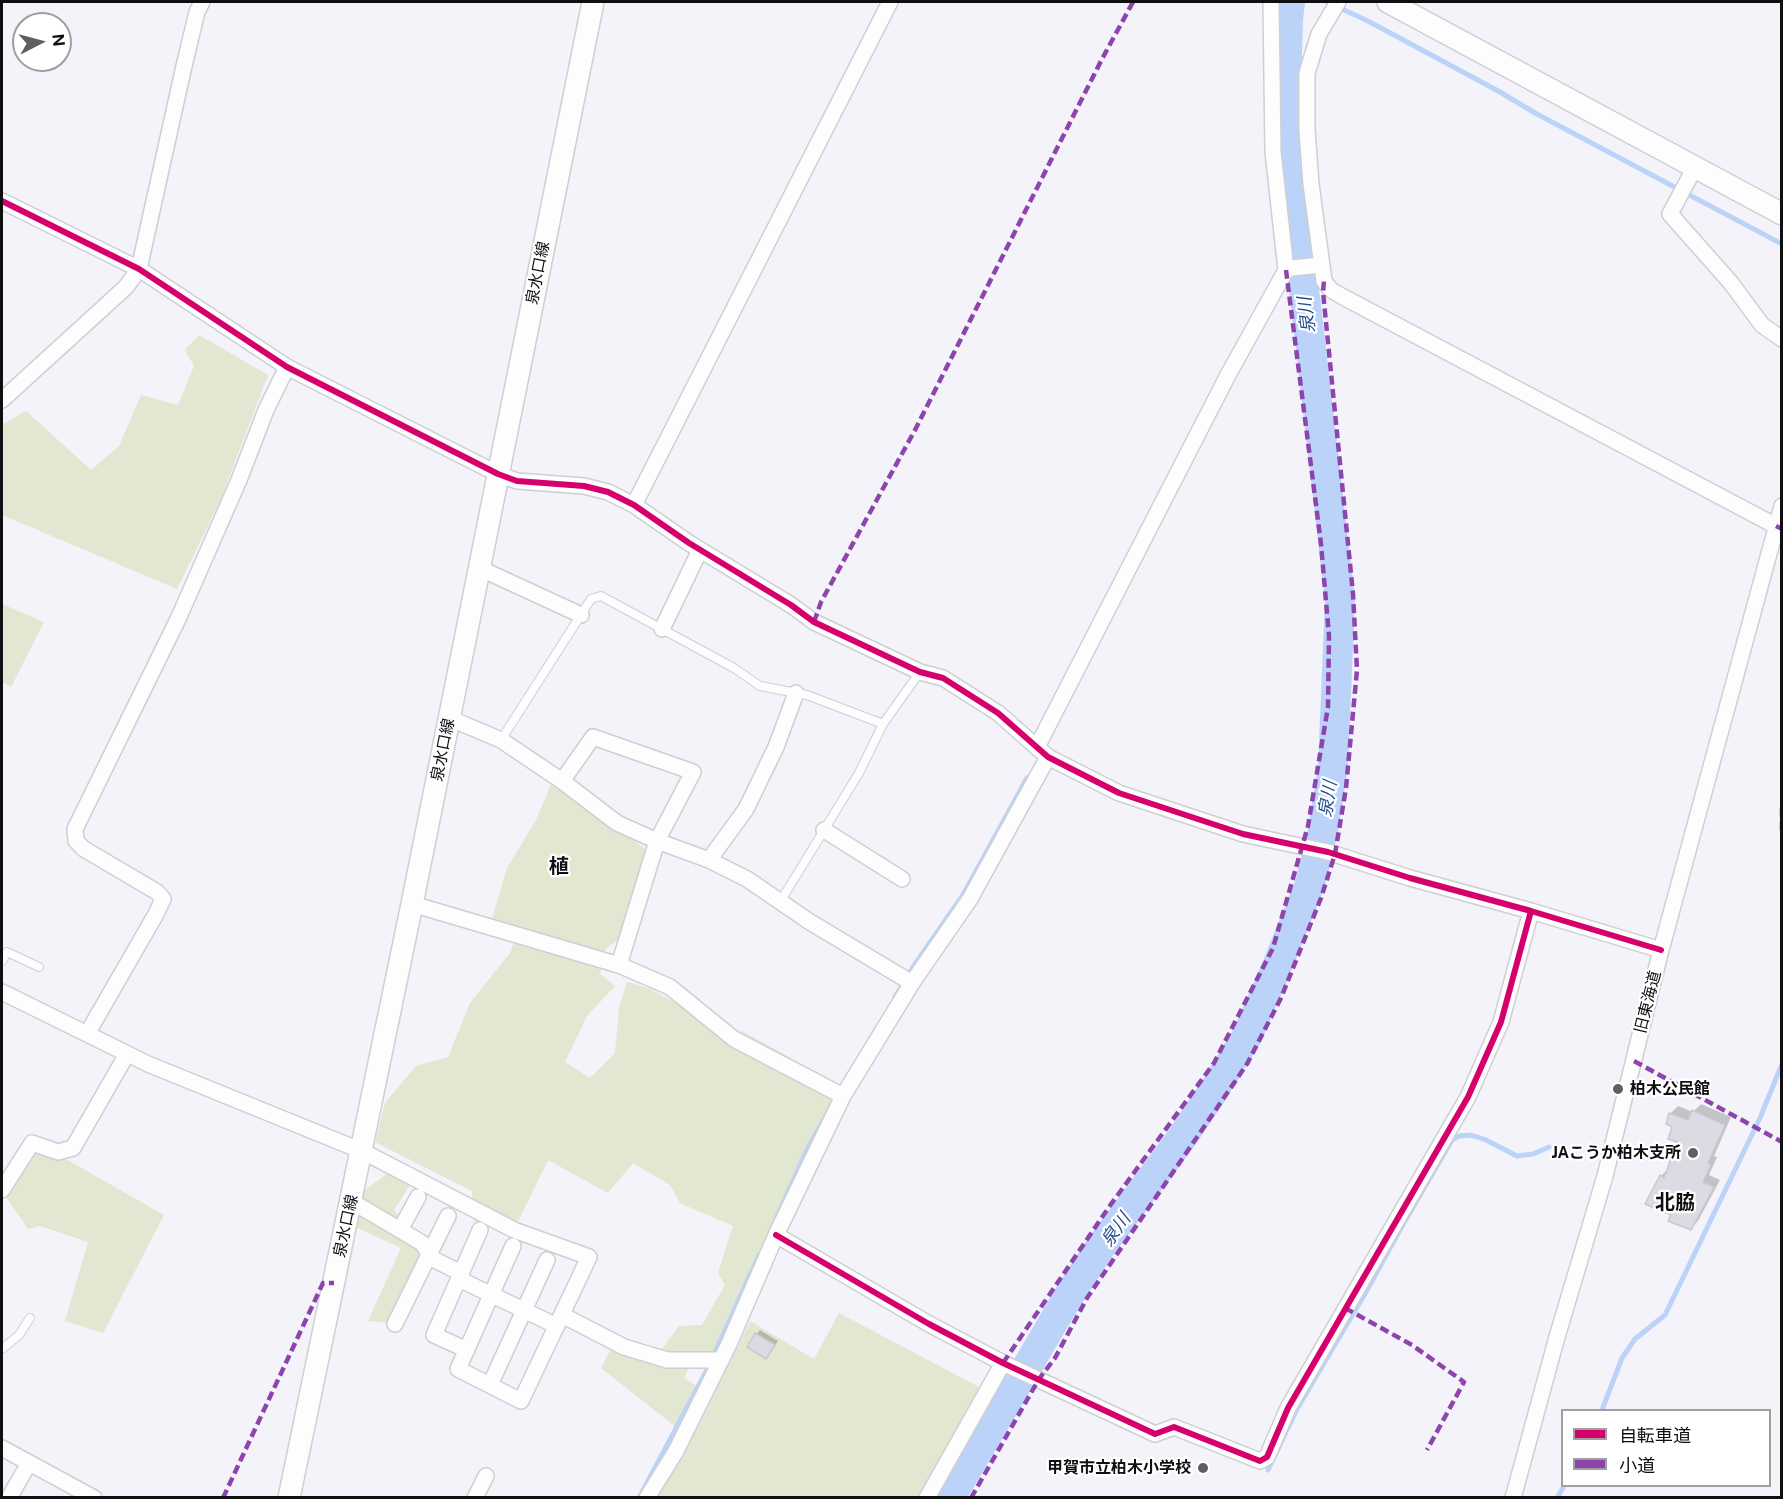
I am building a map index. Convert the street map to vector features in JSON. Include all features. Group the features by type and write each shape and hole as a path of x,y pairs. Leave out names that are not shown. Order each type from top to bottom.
{"main road":[{"name":"泉水口線","path":"289,1497 362,1151 593,2"},
{"path":"1388,2 1782,214"}],"street":[{"path":"2,400 126,287 139,269 184,66 197,12 202,2"},
{"path":"634,505 890,2"},
{"path":"647,1497 676,1451 721,1360 776,1235 843,1096 912,982 970,899 1228,375 1289,269 1273,152 1271,2"},
{"path":"1338,2 1319,33 1307,73 1307,130 1318,265 1324,281 1331,290 1776,526"},
{"path":"1695,167 1670,214 1731,283 1762,325 1782,339"},
{"path":"2,201 139,269 286,367 498,474 517,481 584,486 608,492 634,505 814,622 920,672 943,678 990,708 1042,752 1119,793 1243,834 1328,852 1661,950"},
{"path":"1289,269 1318,265"},
{"path":"87,1035 163,899 157,892 84,849 76,841 75,829 179,617 286,367"},
{"name":"旧東海道","path":"1513,1497 1605,1176 1661,950 1782,506"},
{"path":"662,629 700,550"},
{"path":"479,568 581,615"},
{"path":"709,860 746,809 776,747 796,693"},
{"path":"449,718 501,740 562,781 617,823 657,842 709,860 747,879 810,922 912,982"},
{"path":"562,781 593,737 693,772 657,842 619,965"},
{"path":"824,831 902,879"},
{"path":"412,904 619,965 670,987 734,1039 843,1096"},
{"path":"776,1235 929,1324 1009,1365 1155,1434 1174,1427 1260,1461 1267,1457 1288,1408 1467,1096 1501,1022 1531,911"},
{"path":"2,992 127,1054 362,1151 514,1230 589,1257 521,1401 458,1369 513,1246"},
{"path":"2,1190 32,1143 58,1152 73,1148 127,1054"},
{"path":"399,1230 418,1197"},
{"path":"351,1201 422,1243 433,1259 457,1271 465,1282 524,1310 559,1321 624,1347 667,1360 721,1360"},
{"path":"396,1324 448,1216"},
{"path":"467,1350 434,1335 480,1230"},
{"path":"490,1385 547,1260"},
{"path":"927,1497 1009,1365"},
{"path":"2,1448 94,1497"},
{"path":"9,1497 29,1462"},
{"path":"475,1497 486,1476"}],"lane":[{"path":"501,740 591,599 601,596 734,668 760,686 807,695 883,724"},
{"path":"780,902 859,773 883,724 920,672"},
{"path":"2,961 7,952 39,967"},
{"path":"2,1349 19,1335 30,1318"}],"green space":[{"path":"199,335 268,375 221,499 177,589 2,515 2,425 26,411 91,470 119,446 141,395 178,405 194,366 185,350"},
{"path":"2,604 44,622 11,687 2,682"},
{"path":"552,782 658,858 653,884 630,930 606,949 600,974 615,986 587,1016 565,1062 590,1078 615,1053 619,1008 627,982 650,989 737,1037 742,1031 839,1085 718,1351 695,1354 684,1378 698,1387 676,1427 601,1368 613,1344 637,1343 662,1349 679,1326 702,1325 725,1285 718,1273 733,1226 680,1203 670,1185 633,1163 608,1193 548,1160 512,1234 473,1220 472,1191 375,1142 385,1103 416,1066 448,1057 470,1003 510,953 520,927 491,922 507,868 536,820"},
{"path":"37,1151 66,1159 164,1215 103,1333 65,1321 88,1242 40,1226 28,1229 6,1197"},
{"path":"389,1172 412,1182 394,1210 425,1239 414,1273 387,1323 368,1321 401,1248 353,1226 364,1191"},
{"path":"839,1313 981,1388 919,1497 656,1498 700,1424 750,1321 814,1359"}],"building":[{"path":"1692,1110 1725,1125 1708,1163 1711,1165 1703,1182 1714,1187 1691,1230 1668,1221 1671,1215 1645,1204 1660,1175 1664,1178 1677,1142 1668,1139 1672,1127 1666,1124 1669,1113 1688,1120"},
{"path":"755,1333 775,1345 766,1359 747,1347"}],"waterway":[{"name":"泉川","path":"950,1498 1068,1297 1099,1249 1181,1139 1246,1038 1310,884 1323,831 1333,766 1340,600 1285,125 1290,2"},
{"path":"1327,2 1368,21 1535,113 1782,244"},
{"path":"895,997 963,895 1027,778"},
{"path":"1602,1409 1622,1358 1635,1339 1665,1315 1760,1118 1782,1064"},
{"path":"776,1219 806,1152 824,1119"},
{"path":"1268,1470 1297,1409 1452,1140 1459,1136 1471,1135 1517,1156 1533,1154 1549,1147"},
{"path":"639,1498 708,1368 759,1255"},
{"path":"1557,1498 1563,1487"}],"marked path":[{"path":"814,622 821,602 915,430 1133,2"},
{"path":"1003,1363 1109,1207 1214,1063 1273,948 1308,826 1328,707 1329,636 1321,544 1286,270"},
{"path":"971,1498 1039,1379 1055,1358 1087,1298 1247,1064 1281,998 1321,898 1335,854 1346,788 1357,670 1353,594 1323,292 1324,281"},
{"path":"1776,526 1782,529"},
{"path":"1782,808 1782,831"},
{"path":"1634,1061 1782,1142"},
{"path":"223,1498 323,1283 334,1283"},
{"path":"1345,1308 1412,1345 1464,1382 1427,1450"}],"cycle path":[{"path":"2,201 139,269 287,367 498,474 517,481 584,486 608,492 634,505 689,543 791,605 814,622 920,672 943,678 998,713 1048,757 1119,793 1243,834 1328,852 1661,950"},
{"path":"776,1235 929,1324 1003,1363 1155,1434 1174,1427 1260,1461 1267,1457 1288,1408 1468,1097 1501,1022 1531,911"}],"place":[{"name":"柏木公民館","path":"1618,1089"},
{"name":"JAこうか柏木支所","path":"1693,1153"},
{"name":"甲賀市立柏木小学校","path":"1203,1468"}],"district":[{"name":"植","path":"559,867"},
{"name":"北脇","path":"1675,1203"}]}
